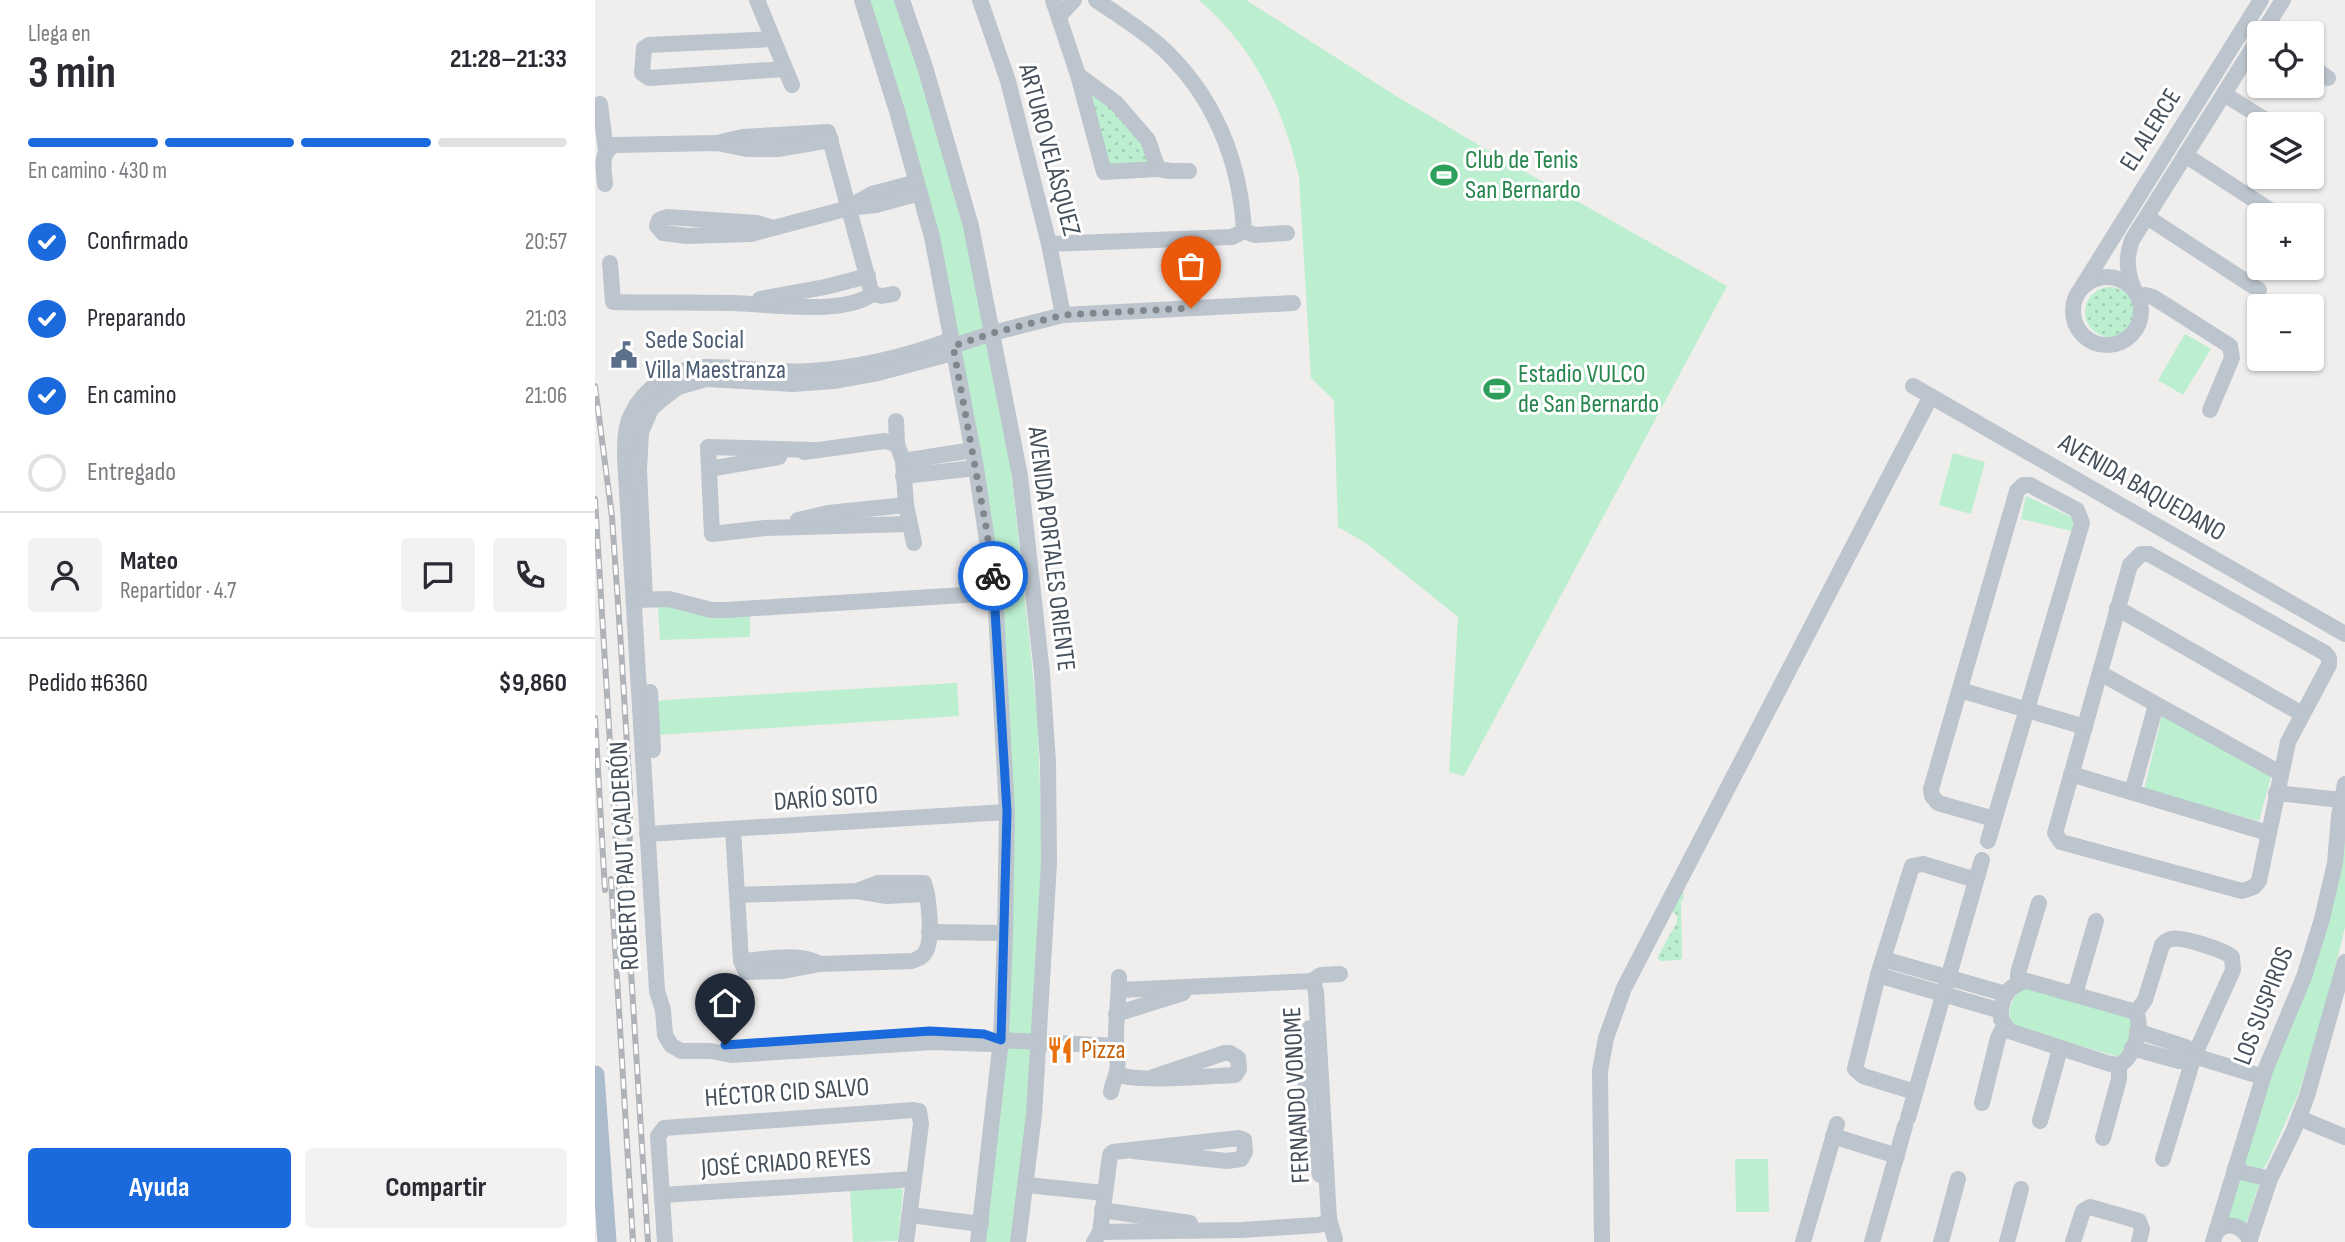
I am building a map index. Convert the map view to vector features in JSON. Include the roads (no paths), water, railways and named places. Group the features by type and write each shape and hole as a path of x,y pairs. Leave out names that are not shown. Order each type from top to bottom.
{"main road":[{"path":"595,1075 599,1178 607,1242"}],"street":[{"path":"757,0 792,85"},
{"path":"862,0 884,67 932,237 976,468 995,593 1007,812 1005,933 1001,1040 978,1242"},
{"name":"AVENIDA PORTALES ORIENTE","path":"902,0 929,80 971,226 1020,476 1036,609 1046,719 1049,863 1040,1041 1027,1185 1018,1242"},
{"name":"ARTURO VELÁSQUEZ","path":"980,0 1008,81 1049,244 1063,315"},
{"path":"1053,0 1078,75 1104,172 1159,169 1189,171"},
{"path":"1059,16 1074,0"},
{"path":"1096,0 1158,44 1185,72 1202,96 1217,121 1232,156 1241,193 1244,231"},
{"name":"EL ALERCE","path":"2247,57 2132,240 2128,252 2128,271 2141,309 2135,330 2117,344 2095,343 2077,329 2072,307 2075,296 2261,0"},
{"name":"EL ALERCE","path":"2270,21 2283,0"},
{"path":"773,39 649,46 644,48 642,73 649,78 785,69"},
{"path":"1078,75 1116,103 1147,140 1159,169"},
{"path":"2224,94 2253,112"},
{"path":"600,104 606,151 603,161 605,184"},
{"path":"606,151 614,145 717,143 747,149 777,149 811,145 829,136 872,294"},
{"path":"2185,155 2259,203"},
{"path":"773,228 757,223 667,217 659,220 657,226 663,233 687,236 741,235 773,228 849,208 872,194 918,187"},
{"path":"2147,217 2259,290"},
{"path":"1049,244 1232,237 1244,231 1255,235 1287,233"},
{"path":"610,263 613,302 821,306 862,300 872,294 893,294"},
{"path":"733,303 825,287 868,276"},
{"path":"2082,287 2100,277 2111,276 2130,285 2138,295 2153,298 2230,346 2232,358 2210,410"},
{"name":"ROBERTO PAUT CALDERÓN","path":"1116,1046 1001,1040 990,1044 933,1042 731,1055 711,1051 681,1051 671,1045 665,1035 663,1010 657,991 653,834 639,600 625,442 630,415 650,389 681,371 702,368 807,372 840,368 945,342 953,346 1063,315 1293,303"},
{"name":"AVENIDA BAQUEDANO","path":"1913,386 2345,634"},
{"path":"1602,1242 1599,1079 1606,1038 1624,988 1931,396"},
{"path":"896,421 891,442 903,468 906,505 914,543"},
{"path":"709,469 812,450 891,442"},
{"path":"812,450 708,447 712,534 765,528 910,524"},
{"path":"903,468 972,450"},
{"path":"903,468 976,468"},
{"path":"1988,841 2082,523 2077,510 2031,485 2023,485 2017,491 1931,789 1932,796 1938,803 1994,819"},
{"path":"765,528 828,513 906,505"},
{"path":"2141,554 2149,554 2325,653 2329,658 2329,665 2288,742 2259,881 2254,887 2242,891 2061,842 2055,833 2117,608 2130,565 2141,554"},
{"path":"639,600 669,599 711,610 726,610 995,593"},
{"path":"2117,608 2302,714"},
{"path":"2100,673 2280,774"},
{"path":"1960,690 2085,727"},
{"path":"2132,792 2156,705"},
{"path":"2071,774 2268,833"},
{"path":"2276,793 2343,792"},
{"name":"LOS SUSPIROS","path":"2215,1237 2263,1077 2304,977 2322,919 2335,863 2343,792"},
{"name":"DARÍO SOTO","path":"653,834 1007,812"},
{"path":"733,829 737,895 741,961 744,969 750,973 795,970 820,964 917,960 926,952 929,932 924,883 871,884 857,891 737,895"},
{"path":"1872,1242 1982,860"},
{"path":"1915,1092 1863,1076 1855,1069 1855,1060 1881,967 1912,866 1923,864 1976,880"},
{"path":"1982,1102 2002,1018 2039,903"},
{"path":"2075,994 2096,921"},
{"path":"929,932 1005,933"},
{"path":"2136,1012 2145,1000 2164,942 2176,938 2229,954 2233,960 2233,970 2194,1056 2163,1159"},
{"path":"2250,1241 2270,1180 2299,1118 2345,962"},
{"path":"1881,967 1946,985 2012,989 2027,981 2136,1012"},
{"path":"1111,1092 1112,1082 1117,1074 1116,1014 1120,984 1314,986 1321,975 1340,974"},
{"path":"1116,1014 1205,985"},
{"path":"1946,985 2002,1018 2013,1033 2119,1065"},
{"name":"FERNANDO VONOME","path":"1314,986 1327,1195 1329,1219 1335,1239"},
{"path":"2103,1138 2119,1079 2119,1065 2128,1057 2137,1031 2139,1020 2136,1012"},
{"path":"2137,1031 2186,1047 2194,1056 2263,1077"},
{"path":"2132,1048 2179,1061 2186,1061 2194,1056"},
{"path":"2040,1121 2060,1049"},
{"path":"1117,1074 1153,1077"},
{"name":"HÉCTOR CID SALVO","path":"662,1195 660,1131 669,1126 909,1110 919,1111 921,1124 914,1179"},
{"path":"2299,1118 2345,1137"},
{"path":"1806,1241 1835,1130 1897,1156"},
{"path":"1133,1151 1239,1138 1244,1140 1245,1152 1241,1159 1227,1161 1133,1151 1119,1151 1110,1155 1097,1237 1318,1225 1329,1219"},
{"path":"2235,1168 2270,1180"},
{"path":"906,1242 914,1179"},
{"name":"JOSÉ CRIADO REYES","path":"662,1195 914,1179"},
{"path":"1941,1242 1958,1180"},
{"path":"1027,1185 1104,1193"},
{"path":"2007,1242 2021,1189"},
{"path":"662,1195 665,1242"},
{"path":"2073,1242 2080,1216 2086,1208 2098,1208 2139,1221 2140,1234"},
{"path":"1102,1210 1241,1230"},
{"path":"910,1215 981,1224"},
{"path":"2215,1237 2224,1226 2235,1226 2244,1231 2250,1241"}],"railway":[{"path":"595,386 612,517 621,647 630,794 629,939 648,1242"},
{"path":"595,499 619,890"},
{"path":"595,718 605,890"},
{"path":"611,879 633,1242"}],"place":[{"name":"Club de Tenis San Bernardo","path":"1444,175"},
{"name":"Sede Social Villa Maestranza","path":"624,355"},
{"name":"Estadio VULCO de San Bernardo","path":"1497,389"},
{"name":"Pizza","path":"1060,1050"}]}
